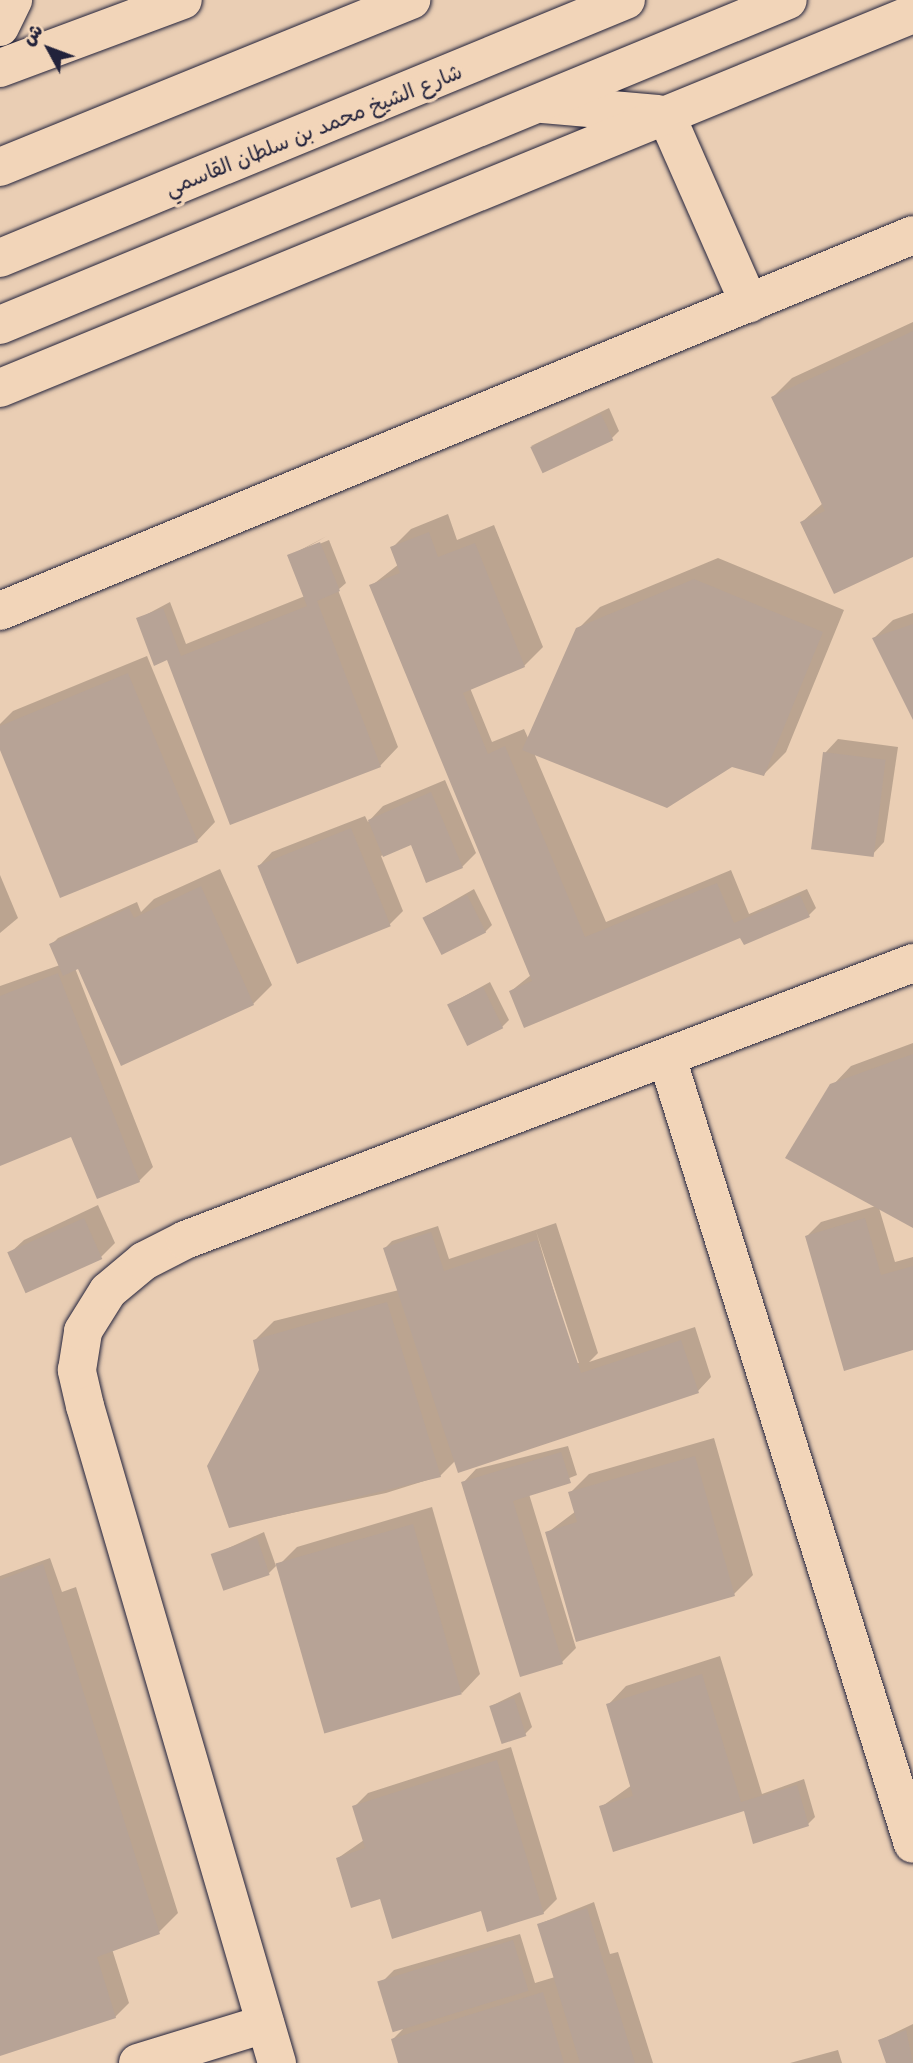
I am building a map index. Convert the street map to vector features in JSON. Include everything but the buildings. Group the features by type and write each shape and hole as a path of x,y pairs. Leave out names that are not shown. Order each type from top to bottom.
{"street":[{"path":"0,27 13,0"},
{"path":"0,68 183,0"},
{"path":"0,167 411,0"},
{"name":"شارع الشيخ محمد بن سلطان القاسمي","path":"0,258 626,0"},
{"path":"0,325 788,0"},
{"path":"0,388 913,14"},
{"path":"541,103 666,115"},
{"path":"666,115 749,303"},
{"path":"0,611 913,235"},
{"path":"277,2063 85,1406 77,1370 83,1331 107,1292 144,1261 185,1240 668,1061 913,963"},
{"path":"668,1061 913,1844"},
{"path":"138,2063 265,2024"}]}
